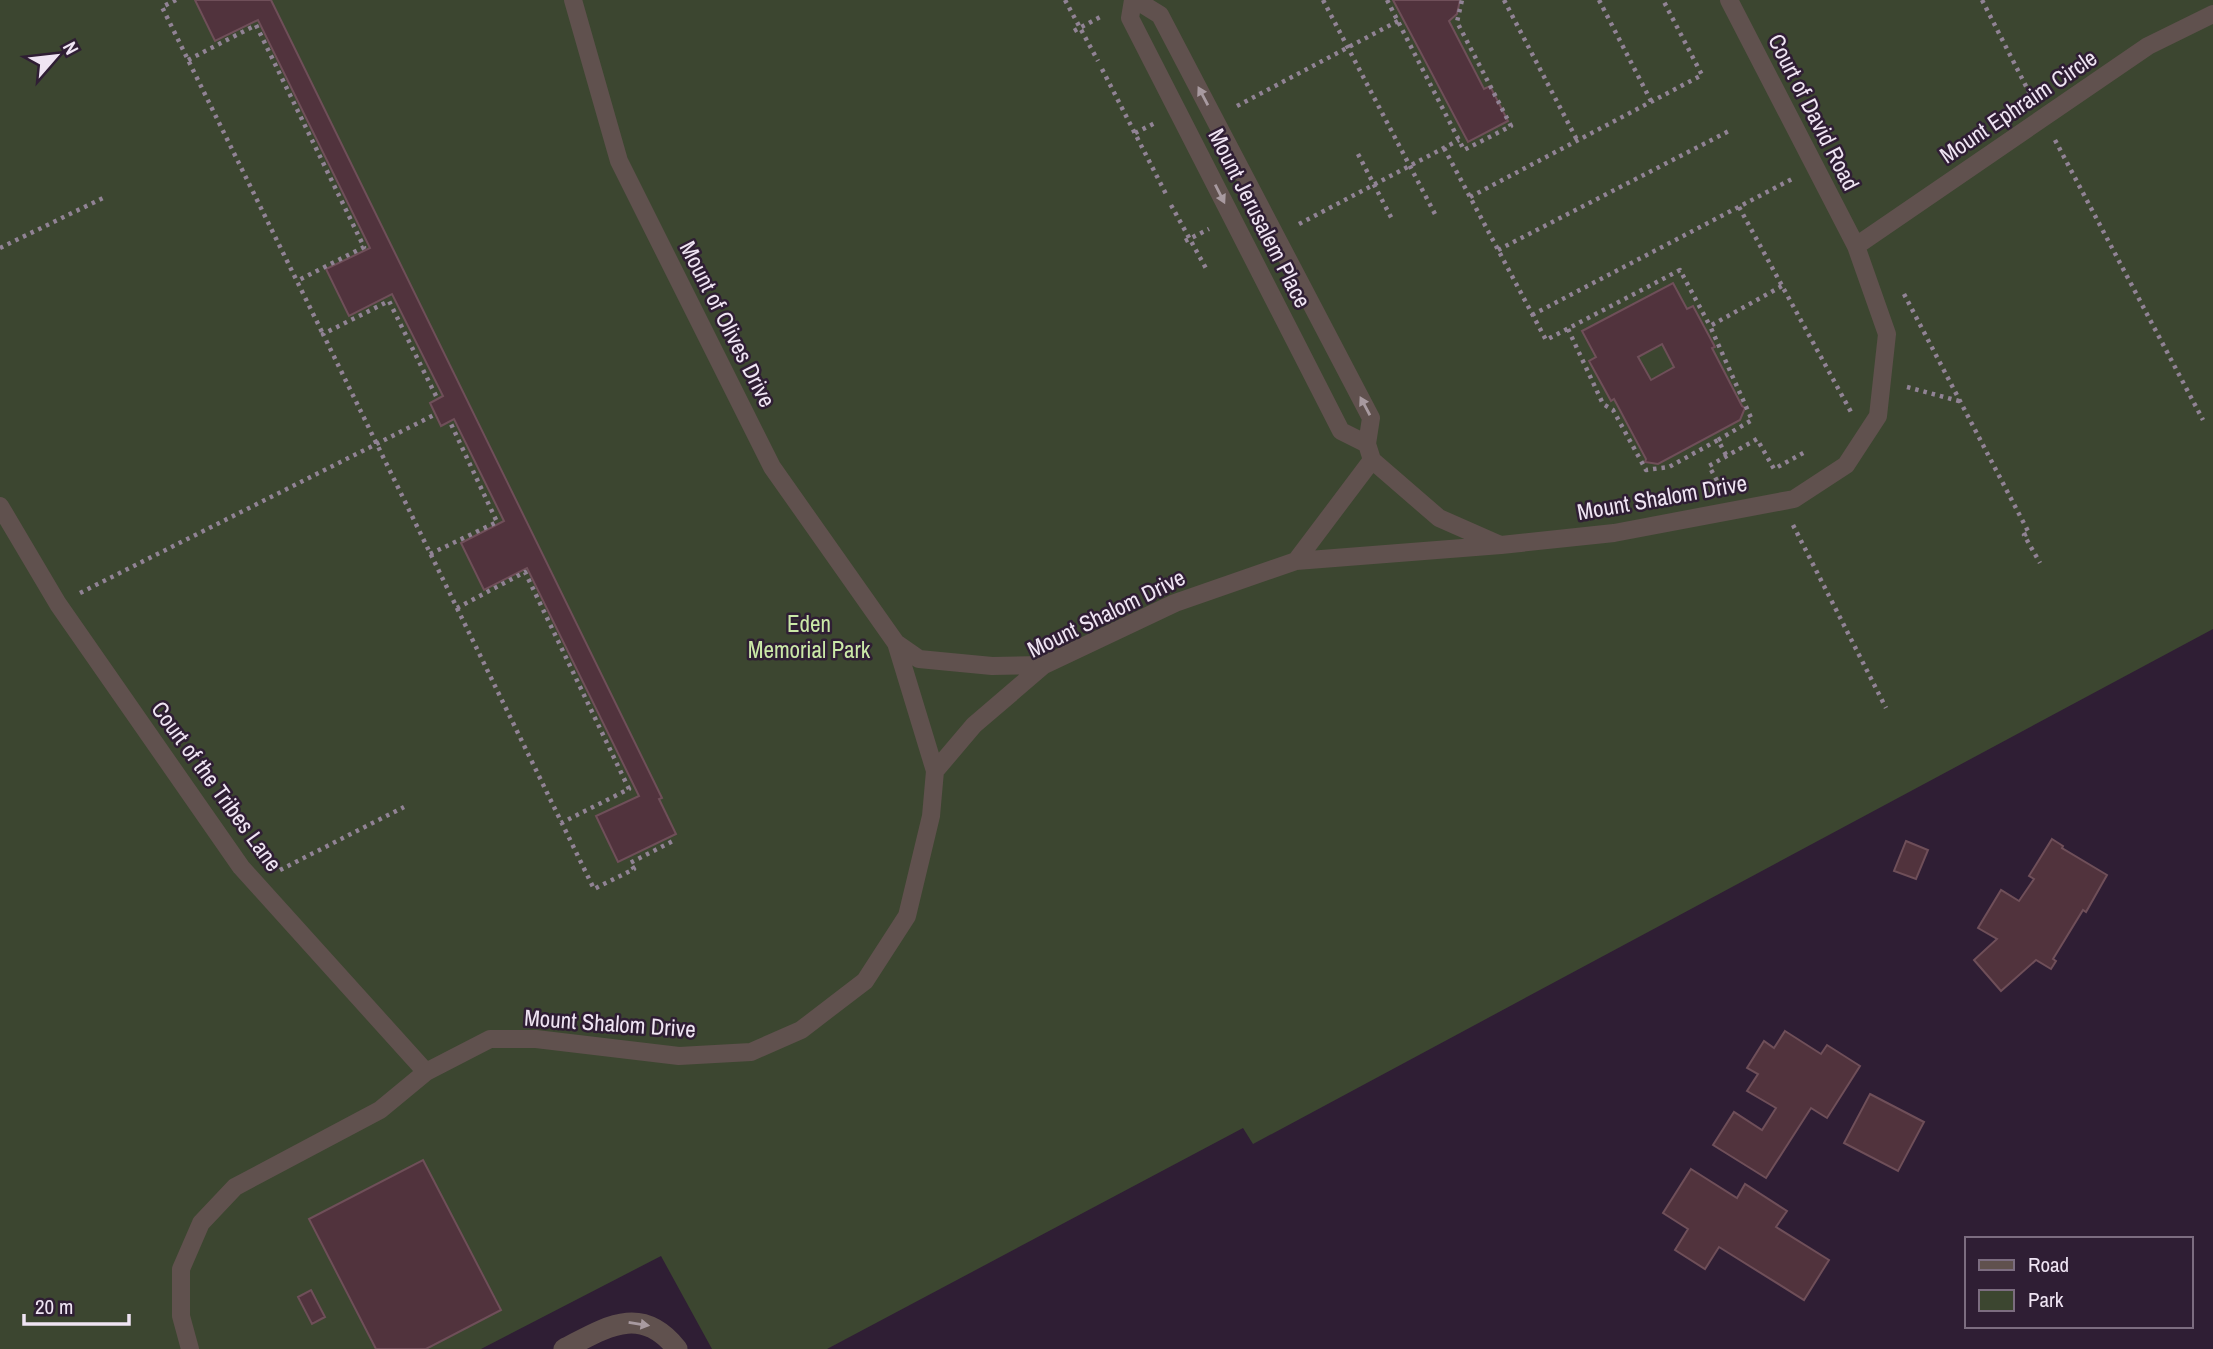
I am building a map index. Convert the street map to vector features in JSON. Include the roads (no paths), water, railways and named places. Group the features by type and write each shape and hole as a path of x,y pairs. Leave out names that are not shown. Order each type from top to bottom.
{"street":[{"path":"564,1349 623,1322 650,1326 670,1340 677,1349"}],"lane":[{"name":"Mount of Olives Drive","path":"573,0 619,161 772,467 896,643 935,771"},
{"name":"Mount Jerusalem Place","path":"1369,452 1371,418 1160,15 1134,0 1130,19 1340,431 1369,452 1439,518 1501,545"},
{"name":"Court of David Road","path":"1729,0 1856,246"},
{"name":"Mount Ephraim Circle","path":"1856,246 2148,46 2213,14"},
{"name":"Mount Shalom Drive","path":"190,1349 181,1316 181,1269 201,1223 235,1187 380,1110 426,1072 490,1040 536,1039 679,1056 751,1052 801,1030 865,981 907,916 931,816 935,771 974,726 1044,665 1175,603 1296,561 1614,533 1794,499 1846,465 1878,416 1887,334 1856,246"},
{"path":"1296,561 1369,452"},
{"name":"Court of the Tribes Lane","path":"0,506 58,604 241,867 426,1072"},
{"name":"Mount of Olives Drive","path":"896,643 919,659 992,666 1044,665"}],"park label":[{"name":"Eden Memorial Park","path":"809,636"}]}
